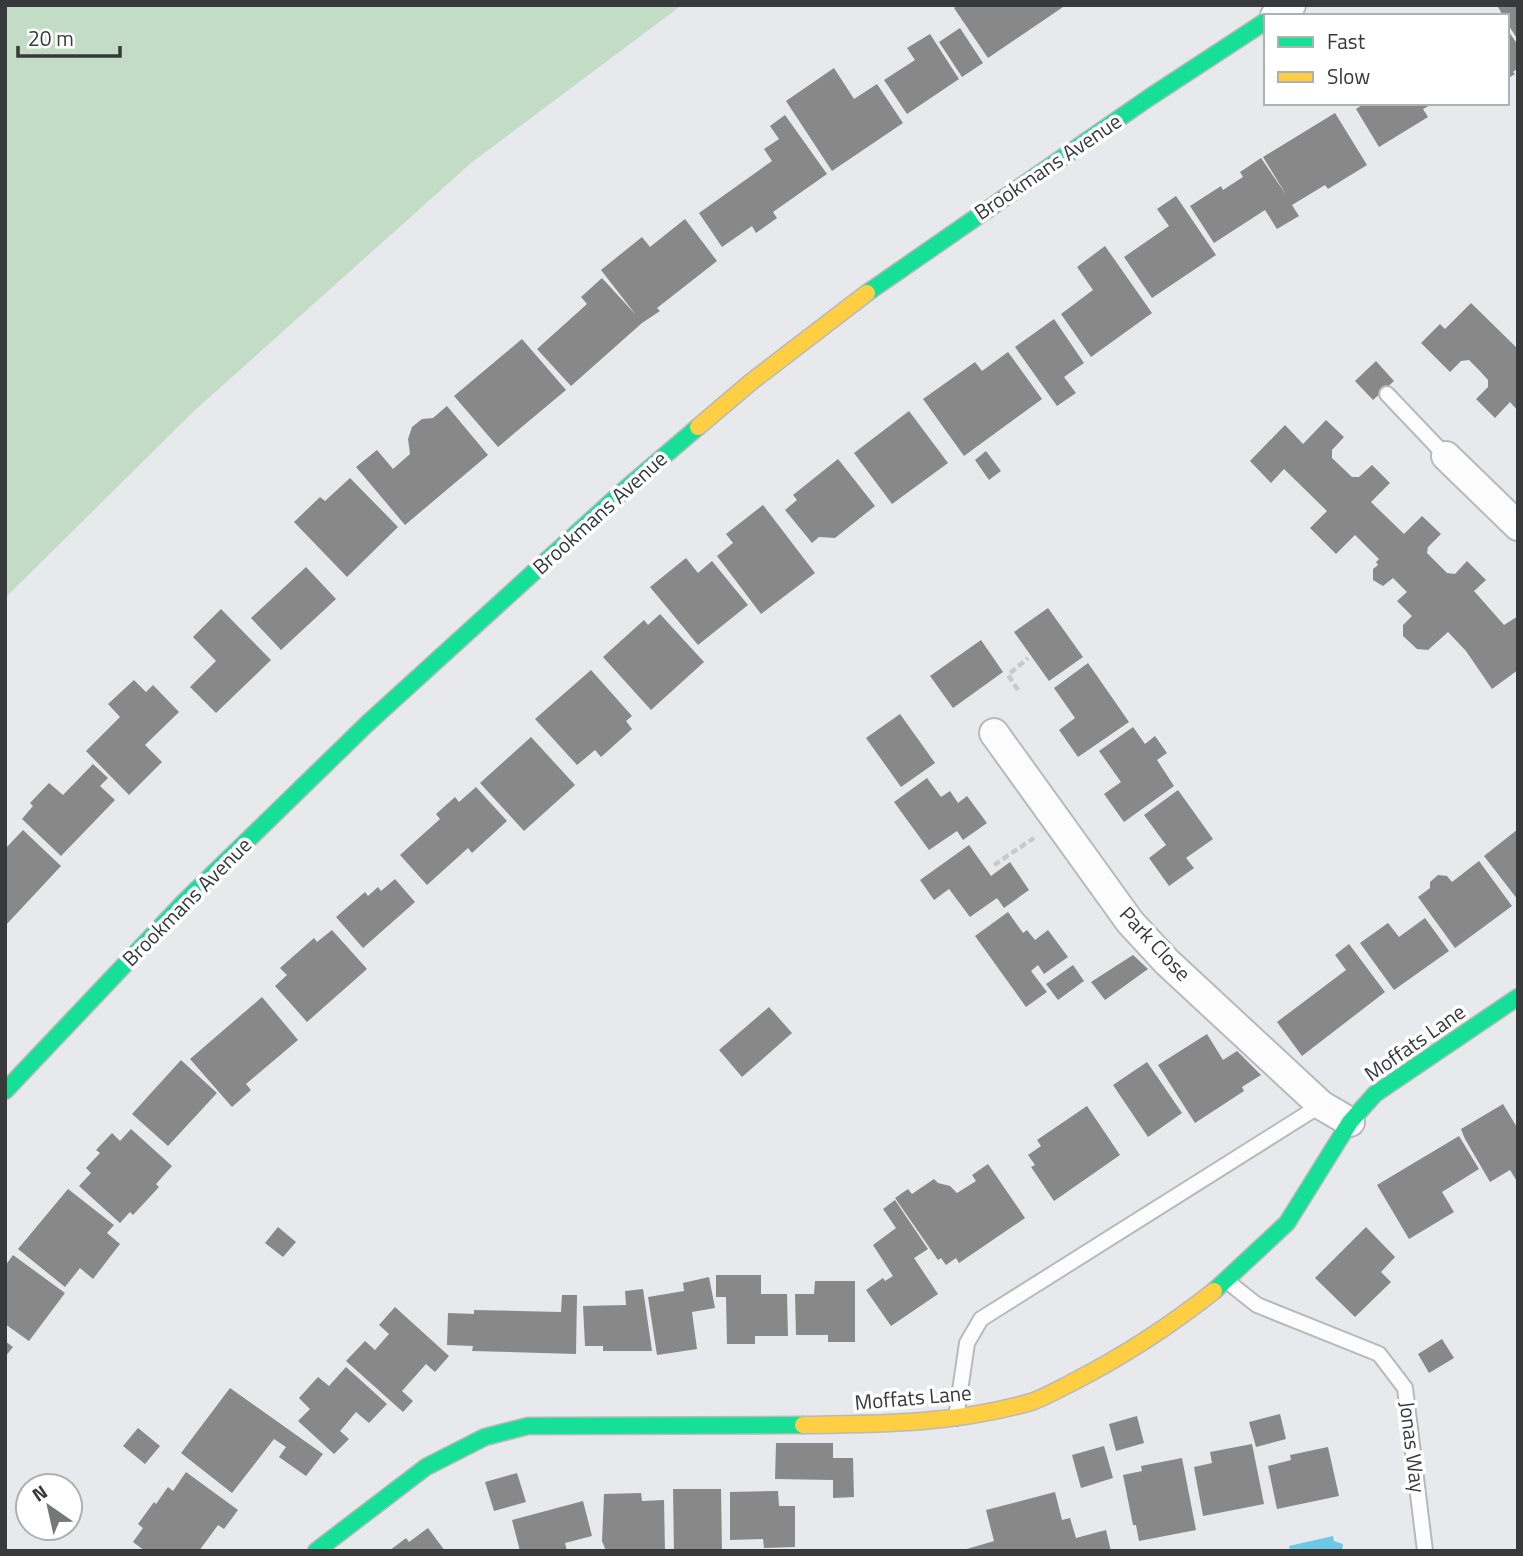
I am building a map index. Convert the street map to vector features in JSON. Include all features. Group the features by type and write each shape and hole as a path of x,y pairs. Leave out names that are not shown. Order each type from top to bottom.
{"street":[{"name":"Brookmans Avenue","path":"5,1091 185,901 368,723 662,457 751,382 893,272 1150,97 1264,23"},
{"path":"1446,456 1518,526"},
{"name":"Park Close","path":"994,733 1130,922 1167,962 1321,1105 1350,1122"},
{"name":"Moffats Lane","path":"316,1551 426,1467 485,1437 527,1426 906,1424 956,1419 1034,1401 1118,1359 1174,1324 1227,1281 1287,1223 1350,1122 1375,1094 1515,1007"}],"lane":[{"path":"1387,394 1446,456"},
{"path":"956,1419 967,1343 981,1319 1321,1105"},
{"name":"Jonas Way","path":"1227,1281 1258,1305 1379,1354 1405,1388 1425,1551"}],"path":[{"path":"1018,690 1008,675 1028,659"},
{"path":"994,865 1037,836"}],"green space":[{"path":"5,5 682,5 471,163 194,411 5,598"}],"water":[{"path":"1333,1536 1334,1541 1343,1544 1342,1551 1290,1551 1289,1546"}],"building":[{"path":"958,5 1066,5 988,58 954,8"},
{"path":"1497,5 1518,5 1518,40 1509,26 1509,14 1502,14"},
{"path":"960,28 983,63 962,77 939,42"},
{"path":"1509,32 1518,45 1518,68 1513,72 1515,74 1509,78"},
{"path":"930,34 959,79 907,114 884,80 915,60 907,48"},
{"path":"834,68 854,99 877,84 903,123 832,171 786,101"},
{"path":"1362,105 1430,105 1423,109 1428,117 1379,147 1356,109"},
{"path":"1335,113 1367,165 1328,189 1325,185 1292,205 1299,216 1277,229 1265,210 1214,243 1190,206 1221,186 1223,190 1243,177 1240,172 1261,158 1287,196 1263,157"},
{"path":"785,115 827,174 773,212 777,218 756,233 752,226 722,247 699,213 772,161 764,149 779,139 770,126"},
{"path":"1176,196 1216,255 1152,298 1124,257 1169,226 1157,209"},
{"path":"685,219 717,261 657,308 660,311 642,323 571,386 537,349 587,304 581,297 602,278 636,315 601,270 642,237 650,247"},
{"path":"1105,246 1152,313 1091,357 1061,314 1093,290 1077,267"},
{"path":"1471,303 1518,349 1518,411 1510,402 1495,418 1476,399 1488,387 1488,380 1479,370 1469,360 1461,361 1450,372 1421,343 1440,324 1445,329"},
{"path":"1054,319 1084,363 1064,377 1076,393 1057,406 1015,347"},
{"path":"522,339 566,390 498,447 454,396"},
{"path":"1008,352 1042,399 964,456 923,399 975,362 982,371"},
{"path":"1376,361 1394,381 1373,400 1355,381"},
{"path":"447,406 488,455 405,525 356,467 377,450 393,469 410,454 408,439 412,427 422,419 433,418"},
{"path":"909,411 948,463 892,504 854,453"},
{"path":"1326,420 1344,437 1332,450 1332,458 1352,477 1359,477 1372,465 1390,483 1371,502 1404,534 1422,516 1441,534 1428,547 1427,553 1447,573 1455,574 1467,561 1486,580 1474,591 1504,625 1518,616 1518,670 1492,689 1466,651 1448,632 1428,650 1417,649 1403,636 1403,625 1412,616 1397,601 1407,592 1393,578 1383,586 1373,580 1373,569 1378,565 1376,562 1379,559 1355,535 1336,554 1310,528 1327,511 1284,469 1271,483 1250,461 1285,425 1303,444"},
{"path":"986,451 1001,471 989,480 975,460"},
{"path":"838,459 875,506 835,538 819,537 812,543 785,510 797,500 793,495"},
{"path":"350,478 398,527 347,577 294,522 320,497 325,501"},
{"path":"763,505 815,573 761,614 717,556 733,543 726,534"},
{"path":"686,558 698,573 712,561 748,605 698,645 650,587"},
{"path":"306,567 336,599 281,650 251,618"},
{"path":"1048,608 1083,657 1049,681 1014,632"},
{"path":"221,609 271,660 216,713 190,687 216,661 193,637"},
{"path":"660,614 704,662 651,710 603,657 644,620 648,625"},
{"path":"981,640 1003,672 953,708 930,676"},
{"path":"1088,663 1129,722 1078,757 1059,730 1075,718 1054,688"},
{"path":"591,670 632,716 626,721 632,729 601,757 595,750 577,765 535,719"},
{"path":"134,680 146,692 153,685 179,712 145,745 162,762 129,795 86,751 120,717 108,704"},
{"path":"900,714 935,763 901,787 866,738"},
{"path":"1133,727 1145,744 1155,736 1167,753 1157,760 1174,786 1124,822 1104,794 1121,782 1099,751"},
{"path":"531,737 575,785 524,831 480,783"},
{"path":"93,764 108,778 100,786 115,800 61,856 22,819 33,806 30,803 49,783 63,795"},
{"path":"927,778 941,797 950,791 958,803 967,796 987,823 963,840 957,831 929,850 894,802"},
{"path":"476,787 507,821 472,853 468,848 427,885 400,855 440,819 436,814 455,797 459,802"},
{"path":"1178,790 1213,839 1186,858 1194,868 1169,886 1149,858 1166,845 1144,815"},
{"path":"1518,829 1518,900 1484,856"},
{"path":"23,830 61,866 5,926 5,849"},
{"path":"969,845 991,876 1010,862 1029,890 1004,908 997,898 970,917 949,889 934,900 920,880"},
{"path":"1479,861 1512,906 1455,948 1418,897 1430,888 1430,882 1438,875 1447,876 1452,882"},
{"path":"395,879 415,902 363,948 336,917 365,892 368,896 378,887 381,891"},
{"path":"1008,912 1023,933 1027,930 1035,940 1048,930 1068,957 1044,974 1038,965 1031,971 1047,992 1026,1007 975,936"},
{"path":"1425,918 1449,951 1394,990 1360,943 1388,923 1399,937"},
{"path":"332,930 367,969 307,1022 275,986 287,975 280,968 314,938 317,942"},
{"path":"1349,944 1385,992 1302,1056 1277,1022 1346,970 1335,955"},
{"path":"1133,955 1148,969 1105,1000 1091,982"},
{"path":"1073,965 1084,981 1058,1000 1046,984"},
{"path":"262,997 298,1040 246,1084 251,1090 232,1107 190,1059"},
{"path":"769,1007 792,1033 742,1077 719,1050"},
{"path":"1207,1034 1223,1060 1237,1051 1261,1075 1242,1087 1244,1091 1195,1123 1158,1065"},
{"path":"181,1060 217,1093 168,1146 132,1114"},
{"path":"1147,1062 1182,1113 1148,1137 1113,1085"},
{"path":"1503,1104 1518,1129 1518,1183 1510,1170 1490,1182 1461,1129"},
{"path":"1087,1106 1120,1155 1054,1201 1031,1167 1035,1165 1028,1155 1041,1146 1037,1140"},
{"path":"131,1129 172,1166 156,1184 159,1187 133,1215 130,1212 120,1223 79,1186 91,1173 86,1168 100,1153 96,1150 112,1133 120,1141"},
{"path":"1459,1136 1479,1169 1442,1192 1454,1212 1409,1239 1377,1185"},
{"path":"988,1164 1025,1218 959,1263 956,1258 946,1265 941,1258 938,1260 895,1198 908,1189 912,1194 934,1179 950,1186 957,1193 976,1181 972,1175"},
{"path":"68,1189 114,1225 107,1233 120,1244 93,1279 80,1268 65,1287 18,1249"},
{"path":"895,1200 928,1249 914,1258 938,1294 891,1326 866,1290 883,1278 885,1281 893,1276 873,1245 896,1228 883,1209"},
{"path":"278,1227 296,1242 283,1257 265,1243"},
{"path":"1366,1227 1395,1257 1381,1272 1391,1282 1355,1317 1315,1278"},
{"path":"13,1255 65,1293 29,1341 5,1324 5,1266"},
{"path":"716,1275 761,1275 761,1294 787,1294 788,1336 755,1336 755,1344 727,1344 726,1297 716,1297"},
{"path":"709,1277 715,1308 692,1312 697,1349 657,1355 648,1297 684,1291 683,1283"},
{"path":"815,1281 855,1281 855,1342 828,1342 828,1335 796,1335 795,1294 814,1294"},
{"path":"643,1289 652,1351 603,1351 603,1346 585,1346 583,1306 626,1305 625,1291"},
{"path":"562,1295 577,1295 576,1354 472,1351 473,1346 447,1345 448,1313 474,1314 474,1310 561,1312"},
{"path":"395,1307 449,1356 435,1372 426,1364 402,1391 413,1401 403,1412 346,1361 365,1341 375,1350 389,1334 379,1325"},
{"path":"1442,1339 1454,1358 1429,1373 1418,1354"},
{"path":"5,1341 13,1347 5,1357"},
{"path":"346,1367 387,1404 369,1423 356,1412 340,1431 349,1439 334,1454 298,1421 310,1409 299,1398 318,1377 329,1386"},
{"path":"230,1388 323,1454 306,1476 279,1457 286,1447 274,1439 232,1493 181,1453"},
{"path":"1280,1414 1286,1439 1256,1447 1249,1422"},
{"path":"1137,1416 1144,1443 1116,1451 1109,1424"},
{"path":"138,1428 160,1446 145,1464 123,1446"},
{"path":"776,1443 833,1443 833,1458 853,1458 854,1497 833,1498 833,1480 775,1479"},
{"path":"1252,1444 1264,1504 1203,1516 1194,1467 1212,1463 1210,1452"},
{"path":"1104,1446 1113,1478 1081,1488 1072,1455"},
{"path":"1328,1447 1339,1496 1277,1509 1268,1466 1291,1460 1290,1455"},
{"path":"1182,1458 1196,1530 1139,1541 1123,1475 1142,1471 1141,1466"},
{"path":"186,1472 238,1510 224,1529 218,1525 199,1551 145,1551 133,1542 143,1528 138,1524 168,1487 173,1491"},
{"path":"517,1473 526,1502 494,1511 485,1482"},
{"path":"673,1489 721,1489 722,1551 674,1551"},
{"path":"778,1491 779,1506 795,1506 795,1547 764,1548 763,1539 730,1540 730,1492"},
{"path":"1055,1492 1062,1520 1070,1518 1076,1538 1106,1530 1111,1551 960,1551 994,1541 986,1510"},
{"path":"641,1493 642,1501 664,1500 665,1551 606,1551 602,1541 604,1494"},
{"path":"583,1501 592,1536 565,1543 567,1551 520,1551 512,1520"},
{"path":"428,1528 445,1551 389,1551 406,1538 409,1542"}],"traffic: fast":[{"path":"867,293 1150,97 1264,22"},
{"path":"5,1091 185,901 368,723 623,491 698,427"},
{"path":"1214,1291 1287,1223 1350,1122 1375,1094 1518,997"},
{"path":"316,1551 426,1467 485,1437 528,1426 803,1425"}],"traffic: slow":[{"path":"698,427 751,382 867,293"},
{"path":"803,1425 946,1419 1031,1402 1129,1350 1214,1291"}]}
